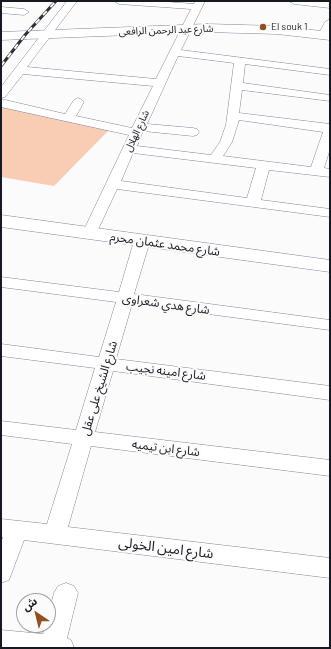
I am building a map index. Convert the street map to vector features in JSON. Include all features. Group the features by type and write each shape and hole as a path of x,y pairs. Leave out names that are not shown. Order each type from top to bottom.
{"street":[{"path":"1,95 72,1"},
{"path":"119,1 199,4"},
{"path":"294,1 330,5"},
{"name":"شارع الهلال","path":"89,234 159,83 199,4"},
{"path":"1,10 24,12"},
{"path":"327,36 330,22"},
{"name":"شارع عبد الرحمن الرافعى","path":"1,36 185,29 254,29 327,36"},
{"path":"174,52 330,72"},
{"path":"216,159 226,142 233,116 240,60"},
{"path":"20,70 159,83"},
{"path":"85,87 92,77"},
{"path":"237,86 330,98"},
{"path":"68,119 78,102"},
{"path":"1,103 68,119 137,130 193,132"},
{"path":"233,116 330,128 316,170"},
{"path":"128,149 316,170 330,173"},
{"path":"253,202 264,164"},
{"path":"112,184 330,213"},
{"name":"شارع محمد عثمان محرم","path":"1,222 330,266"},
{"name":"شارع الشيخ على عقل","path":"55,534 142,241"},
{"name":"شارع هدي شعراوى","path":"1,282 330,325"},
{"name":"شارع امينه نجيب","path":"1,350 330,393"},
{"name":"شارع ابن تيميه","path":"1,428 330,468"},
{"path":"1,573 9,529"},
{"name":"شارع امين الخولى","path":"9,529 330,568"},
{"path":"1,640 57,647 66,593"}],"shaded area":[{"path":"1,104 111,128 54,186 1,177"}],"railway":[{"path":"1,66 25,35 56,1"}],"place":[{"name":"El souk 1","path":"263,27"}]}
